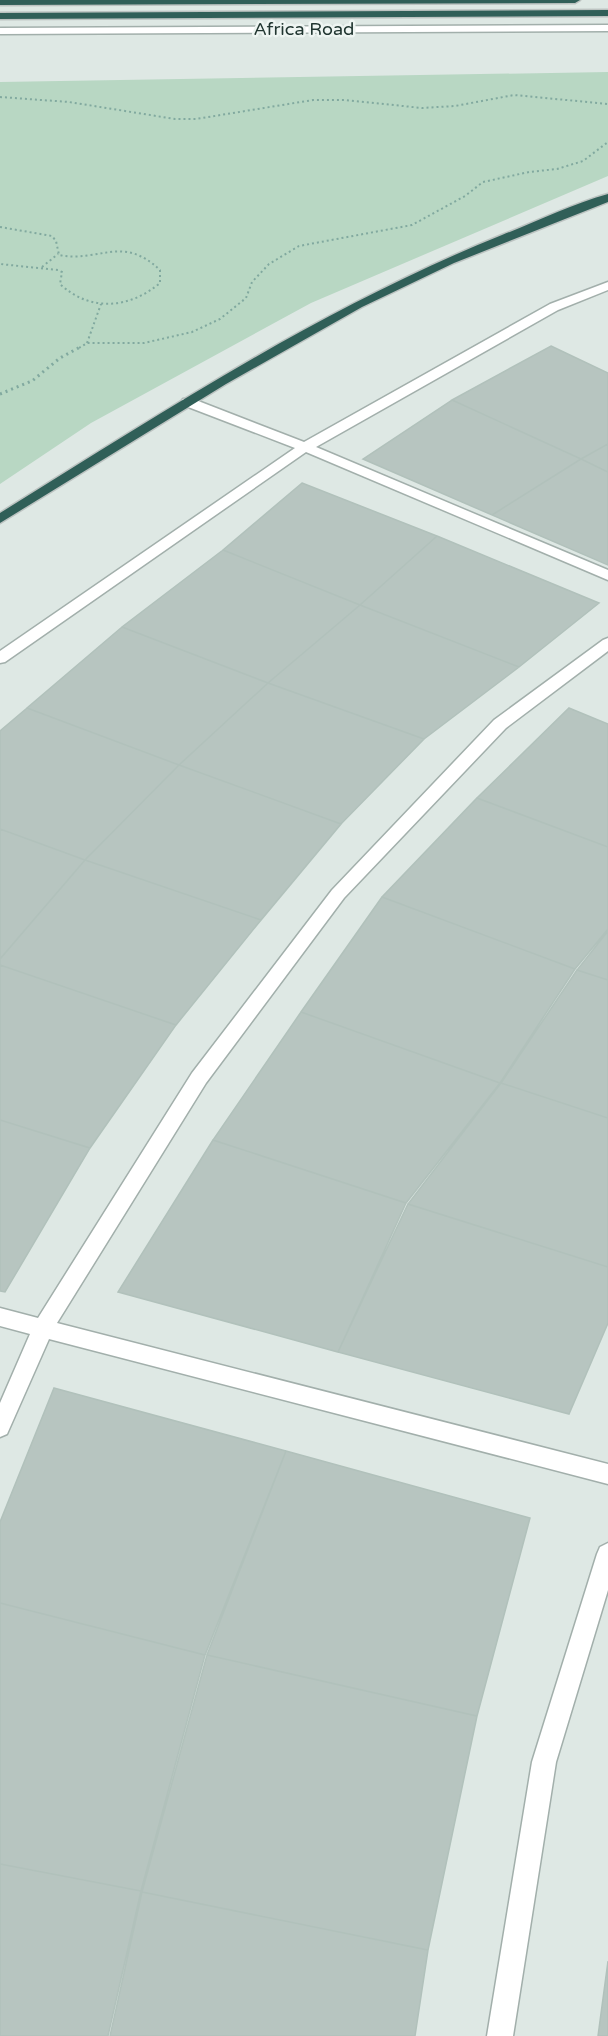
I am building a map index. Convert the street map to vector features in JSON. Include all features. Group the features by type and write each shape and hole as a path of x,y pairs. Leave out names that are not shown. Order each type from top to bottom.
{"highway":[{"name":"Africa Road","path":"0,2 575,0"},
{"name":"Africa Road","path":"0,16 608,13"},
{"path":"0,519 188,402 359,304 489,245 608,198"}],"street":[{"name":"Africa Road","path":"0,31 608,28"},
{"path":"0,658 304,447 555,307 608,286"},
{"path":"188,402 304,447 608,575"},
{"path":"0,1427 43,1328 198,1078 338,894 500,724 608,643"},
{"path":"0,1317 608,1474"},
{"path":"501,2036 544,1762 608,1554"}],"path":[{"path":"0,97 69,102 175,119 196,119 313,100 345,100 422,108 455,106 514,95 608,104"},
{"path":"0,394 32,381 60,358 87,343 144,343 192,332 220,319 246,298 252,282 269,264 299,246 412,225 465,196 483,182 557,169 583,161 608,142"},
{"path":"0,227 52,236 56,241 58,254"},
{"path":"0,264 42,267 62,272 60,284 70,295 87,303 132,302 150,294 160,282 160,270 151,260 134,253 112,251 79,258 58,254 42,267"},
{"path":"87,343 101,304"}],"green space":[{"path":"608,72 608,176 311,303 91,423 0,484 0,82"}],"building":[{"path":"551,346 608,373 608,444 581,459 452,400"},
{"path":"452,400 581,459 492,515 363,459"},
{"path":"608,444 608,472 581,459"},
{"path":"581,459 608,472 608,565 492,515"},
{"path":"302,483 437,536 360,605 223,550"},
{"path":"437,536 599,603 519,667 360,605"},
{"path":"223,550 360,605 268,683 122,627"},
{"path":"360,605 519,667 424,739 268,683"},
{"path":"122,627 268,683 179,765 27,708"},
{"path":"268,683 424,739 341,824 179,765"},
{"path":"27,708 179,765 85,860 0,829 0,731"},
{"path":"569,708 608,724 608,847 477,798"},
{"path":"179,765 341,824 261,920 85,860"},
{"path":"477,798 608,847 608,929 575,969 382,897"},
{"path":"0,829 85,860 0,959"},
{"path":"85,860 261,920 176,1025 0,965 0,959"},
{"path":"382,897 575,969 500,1083 301,1012"},
{"path":"608,931 608,980 577,970"},
{"path":"0,965 176,1025 90,1148 0,1120"},
{"path":"577,970 608,980 608,1118 501,1083"},
{"path":"301,1012 500,1083 406,1203 213,1140"},
{"path":"501,1083 608,1118 608,1267 408,1204"},
{"path":"0,1120 90,1148 5,1292 0,1291"},
{"path":"213,1140 406,1203 338,1352 118,1292"},
{"path":"408,1204 608,1267 608,1323 569,1414 338,1352"},
{"path":"54,1388 286,1451 205,1655 0,1603 0,1522"},
{"path":"286,1451 530,1518 477,1716 207,1655"},
{"path":"0,1603 205,1655 141,1891 0,1864"},
{"path":"207,1655 477,1716 428,1950 142,1892"},
{"path":"0,1864 141,1891 108,2036 0,2036"},
{"path":"142,1892 428,1950 415,2036 110,2036"},
{"path":"608,1961 608,2036 598,2036"}]}
